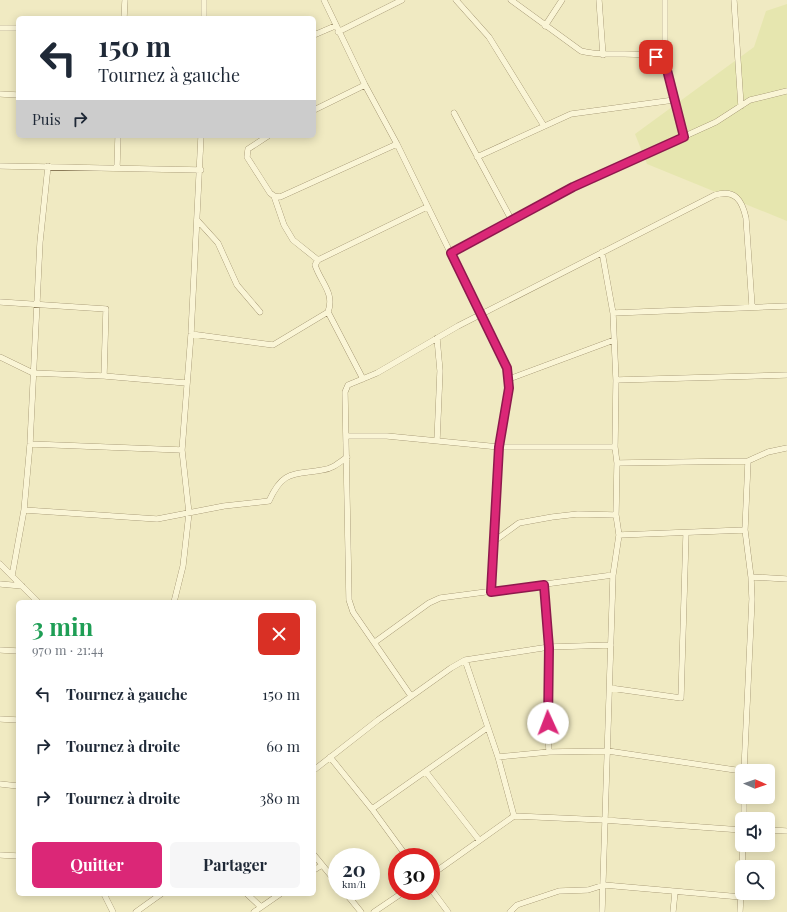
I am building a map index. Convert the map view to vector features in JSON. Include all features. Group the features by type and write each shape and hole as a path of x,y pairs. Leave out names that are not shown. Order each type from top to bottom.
{"street":[{"path":"124,16 125,0"},
{"path":"204,0 204,16"},
{"path":"324,0 365,86 397,144 507,368 509,379 499,447 491,592"},
{"path":"316,34 337,29 402,0"},
{"path":"456,0 489,37 544,126"},
{"path":"511,0 581,51 603,55 649,54 665,62"},
{"path":"545,26 562,0"},
{"path":"599,0 603,55"},
{"path":"665,0 665,62 684,137"},
{"path":"734,0 741,106"},
{"path":"0,28 16,28"},
{"path":"316,109 365,86"},
{"path":"451,253 511,219 573,187 716,122 750,100 787,91"},
{"path":"0,94 16,95"},
{"path":"477,156 571,114 674,100"},
{"path":"454,113 511,219"},
{"path":"117,167 118,138"},
{"path":"174,600 182,566 189,513 182,450 191,334 202,138"},
{"path":"265,138 248,149 246,154 249,163 270,193 274,196 280,197 294,192 397,144"},
{"path":"0,166 117,167 200,170"},
{"path":"12,576 24,510 30,444 40,242 48,166"},
{"path":"411,696 353,612 349,600 346,388 348,385 410,355 437,338 602,252 715,194 724,192 739,199 743,205 746,218 752,306"},
{"path":"274,196 284,225 292,240 318,260"},
{"path":"363,379 328,312 331,301 315,265 318,260 427,207"},
{"path":"198,220 218,243 237,285 260,312"},
{"path":"602,252 613,313 616,380 615,447 618,463 616,515 619,534 614,575 604,820 604,885 602,912"},
{"path":"0,302 106,309 104,376"},
{"path":"613,313 752,306 787,306"},
{"path":"191,334 273,345 328,312"},
{"path":"437,338 440,371 437,440"},
{"path":"509,379 614,340"},
{"path":"0,357 33,373 104,376 186,383"},
{"path":"616,380 787,376"},
{"path":"347,436 368,435 437,440 499,447 615,447"},
{"path":"30,444 182,450"},
{"path":"618,463 748,461 768,452 787,448"},
{"path":"24,510 157,519 224,506 269,501 279,482 284,479 296,473 331,468 347,457"},
{"path":"743,764 752,599 752,577 744,530 748,461"},
{"path":"493,542 519,523 571,515 616,515"},
{"path":"619,534 686,534 744,530"},
{"path":"610,688 681,698 686,534"},
{"path":"0,564 36,600"},
{"path":"375,642 429,603 440,598 452,595 491,592 614,575"},
{"path":"752,577 787,579"},
{"path":"0,584 22,586"},
{"path":"544,585 549,648 547,709 549,752"},
{"path":"316,768 411,696 465,660 549,648 611,645"},
{"path":"0,650 16,651"},
{"path":"465,660 498,757 514,816"},
{"path":"0,719 16,720"},
{"path":"372,809 487,728"},
{"path":"498,757 549,752 608,751 735,770"},
{"path":"330,757 372,809 400,848"},
{"path":"426,772 479,840"},
{"path":"0,784 16,786"},
{"path":"440,868 514,816 604,820 735,829"},
{"path":"775,830 787,831"},
{"path":"0,855 16,856"},
{"path":"316,858 328,872"},
{"path":"316,869 322,865"},
{"path":"510,912 517,905 559,891 588,890 604,885 735,897"},
{"path":"674,912 675,892"},
{"path":"105,896 112,912"},
{"path":"136,912 157,896"},
{"path":"249,896 261,907"},
{"path":"254,912 277,896"},
{"path":"351,900 361,912"},
{"path":"374,912 392,900"},
{"path":"439,900 448,912"},
{"path":"740,900 740,912"}],"green space":[{"path":"787,4 787,221 647,164 635,134 754,47 766,11"}],"route":[{"path":"548,723 549,648 544,585 491,592 499,447 509,388 507,368 451,253 511,219 573,187 684,137 665,62 656,57"}]}
